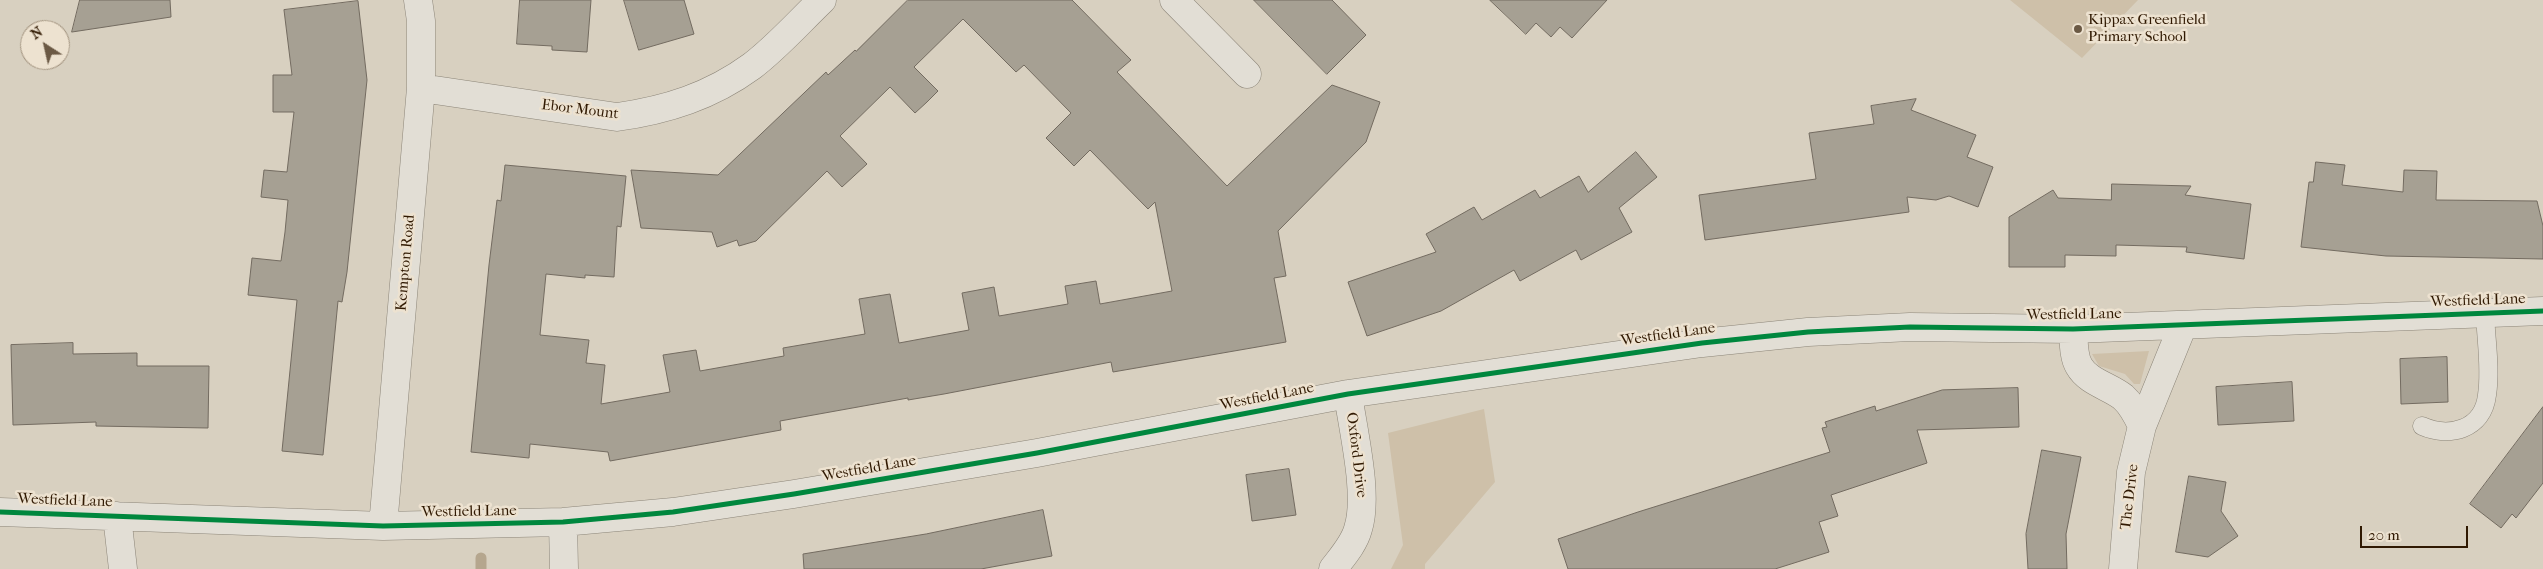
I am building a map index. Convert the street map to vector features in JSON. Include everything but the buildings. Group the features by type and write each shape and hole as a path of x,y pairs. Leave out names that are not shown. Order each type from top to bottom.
{"street":[{"name":"Kempton Road","path":"383,526 421,88 421,22 418,0"},
{"name":"Ebor Mount","path":"421,88 617,117 646,113 684,102 729,82 753,65 822,0"},
{"path":"1174,0 1247,74"},
{"name":"Westfield Lane","path":"0,512 383,526 562,522 674,512 794,494 1038,453 1348,394 1702,343 1808,332 1910,327 2073,329 2543,311"},
{"name":"The Drive","path":"2123,569 2131,472 2142,426 2183,325"},
{"path":"2073,329 2075,355 2078,365 2085,374 2124,398 2142,426"},
{"name":"Oxford Drive","path":"1333,569 1358,531 1362,514 1362,495 1348,394"},
{"path":"117,516 123,569"},
{"path":"562,522 564,569"}],"lane":[{"path":"2422,426 2434,432 2449,433 2462,429 2475,421 2483,410 2488,396 2486,313"}],"shaded area":[{"name":"Kippax Greenfield Primary School","path":"2010,0 2138,0 2082,58"},
{"path":"2149,351 2140,384 2134,384 2125,374 2099,366 2092,354"},
{"path":"1484,409 1495,482 1425,564 1425,569 1391,569 1403,545 1388,433"}],"waterway":[{"path":"481,558 481,569"}],"cycle path":[{"path":"0,512 383,526 563,522 673,512 794,494 1037,453 1348,394 1702,343 1808,332 1910,327 2073,329 2543,311"}],"place":[{"name":"Kippax Greenfield Primary School","path":"2078,29"}]}
